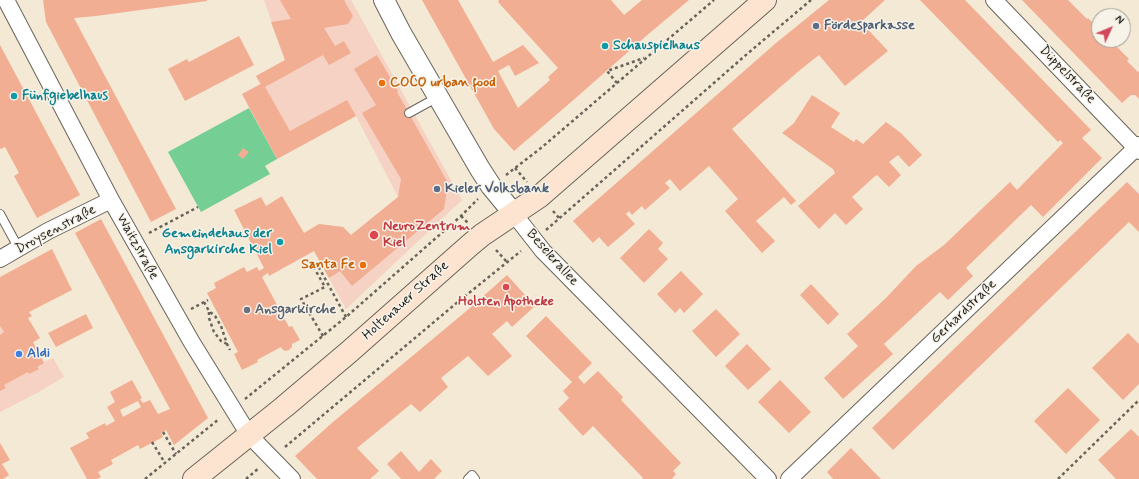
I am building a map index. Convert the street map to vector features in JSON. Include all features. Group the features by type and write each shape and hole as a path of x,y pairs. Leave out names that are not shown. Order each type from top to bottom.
{"main road":[{"name":"Holtenauer Straße","path":"194,479 284,407 349,352 482,235 540,196 766,0"}],"street":[{"name":"Waitzstraße","path":"6,0 111,200 191,341 249,435 292,479"},
{"name":"Beselerallee","path":"384,0 401,33 480,169 491,186 543,251 768,479"},
{"name":"Düppelstraße","path":"994,0 1138,148"},
{"name":"Gerhardstraße","path":"789,479 1138,148"},
{"name":"Droysenstraße","path":"0,259 48,231 111,200"}],"lane":[{"path":"409,114 438,96"},
{"path":"0,214 19,249"},
{"path":"468,479 472,476 476,479"}],"path":[{"path":"515,168 541,148 714,0"},
{"path":"559,218 811,0"},
{"path":"617,83 607,71 647,57"},
{"path":"134,242 198,207"},
{"path":"145,479 346,317 460,216"},
{"path":"246,479 459,301 518,254"},
{"path":"323,336 301,299 325,287 313,266 317,264 346,317"},
{"path":"196,306 208,300"},
{"path":"204,302 221,326 230,350"},
{"path":"209,311 209,318 214,332 221,341 227,344"},
{"path":"1058,479 1138,401"},
{"path":"163,432 176,454"},
{"path":"152,442 165,463"}],"shaded area":[{"path":"264,0 351,0 462,200 346,309 304,233 319,224 343,227 351,235 398,197 356,116 277,159 242,94 260,84 256,76 285,60"},
{"path":"0,326 11,344 35,330 40,338 33,343 44,362 53,358 64,377 0,412"}],"green space":[{"path":"249,108 277,159 265,166 270,174 201,212 168,152"}],"building":[{"path":"43,0 207,0 74,18 176,209 151,222 46,22"},
{"path":"280,0 344,0 353,16 348,24 324,28 335,46 344,41 351,53 329,65 323,55 265,87 290,131 347,100 356,116 277,159 242,94 261,84 256,76 285,60 271,22 291,19"},
{"path":"422,0 458,0 493,62 523,45 539,63 515,76 509,65 498,71 518,108 550,80 548,77 558,68 498,2 499,0 611,0 624,15 642,0 689,0 514,151 494,129"},
{"path":"829,0 885,0 861,22 888,51 845,86 819,55 732,129 796,201 791,205 784,197 756,221 775,241 762,253 725,211 738,199 709,166 680,191 670,179 665,183 670,188 645,210 642,206 632,215 629,211 626,214 635,224 608,247 599,237 593,243 573,221 776,43"},
{"path":"920,0 965,0 1091,130 1082,138 1102,158 1043,217 1031,205 966,268 973,276 948,300 940,292 884,344 893,354 843,399 824,378 858,346 847,334 886,298 916,266 944,245 1010,182 1017,190 1063,143 1060,140 1058,142"},
{"path":"1022,0 1068,0 1087,19 1088,18 1091,21 1091,48 1118,48 1129,59 1127,61 1138,72 1139,71 1139,99 1135,95 1131,95 1122,103"},
{"path":"239,36 254,65 185,101 168,69 187,59 189,62"},
{"name":"Fünfgiebelhaus","path":"0,45 80,195 37,218 14,176 19,173 5,147 0,148"},
{"path":"377,55 448,183 444,209 352,286 340,271 329,278 314,251 269,276 268,273 262,277 289,327 292,326 300,340 292,344 292,347 289,350 285,351 281,347 257,360 258,362 242,370 234,354 238,352 207,293 216,288 214,283 244,267 247,272 257,267 259,271 264,268 234,210 261,197 266,206 282,196 304,233 319,224 343,227 351,235 398,197 401,179 362,113 376,105 354,69"},
{"path":"812,95 840,113 831,127 854,142 856,139 863,144 886,122 901,133 922,155 909,167 898,155 889,162 901,175 889,187 877,175 852,197 863,209 846,225 835,213 819,229 798,206 835,173 833,169 782,133 794,123"},
{"path":"243,148 249,152 243,159 238,155"},
{"path":"1127,182 1139,194 1139,232 1129,222 893,450 872,428"},
{"path":"101,219 208,418 174,445 166,430 161,433 163,437 140,449 138,445 111,460 113,464 98,472 101,477 97,479 87,479 70,448 89,438 86,433 105,423 106,426 115,421 107,407 115,402 110,392 132,380 142,398 140,399 143,403 150,400 158,414 170,409 75,233","holes":["138,401 141,407 123,417 120,410"]},
{"path":"649,229 663,243 658,249 668,259 644,283 620,258"},
{"path":"52,249 72,290 29,312 32,316 28,318 40,338 33,342 44,363 37,367 39,369 29,374 28,372 4,385 6,388 0,391 0,335 4,332 0,326 0,277"},
{"path":"681,271 703,294 684,313 680,308 675,313 657,294"},
{"path":"507,275 535,306 512,327 507,321 492,334 512,356 488,376 468,356 441,378 448,387 420,412 411,404 357,448 379,471 370,479 317,479 295,456"},
{"path":"811,284 839,314 828,325 800,295"},
{"path":"716,309 740,334 716,357 692,331"},
{"path":"86,314 93,328 56,347 48,333"},
{"path":"546,316 592,363 578,377 584,384 598,371 623,397 621,400 681,463 673,471 676,474 672,479 642,479 643,478 593,426 583,436 558,409 569,398 563,391 572,382 526,336"},
{"path":"1128,333 1139,344 1139,384 1123,400 1092,368"},
{"path":"747,344 771,369 748,390 725,366"},
{"path":"780,380 811,412 789,433 758,402"},
{"path":"1068,388 1100,420 1066,454 1034,421"},
{"path":"1131,429 1139,437 1139,479 1116,479 1098,460"},
{"path":"0,443 10,460 2,464 9,475 3,479 0,479"},
{"path":"851,448 881,479 833,479 827,472"},
{"path":"401,451 419,472 431,459 442,471 434,479 401,479 387,464"}],"place":[{"name":"Fördesparkasse","path":"816,26"},
{"name":"Schauspielhaus","path":"605,46"},
{"name":"COCO urban food","path":"382,83"},
{"name":"Fünfgiebelhaus","path":"14,96"},
{"name":"Kieler Volksbank","path":"437,189"},
{"name":"NeuroZentrum Kiel","path":"374,235"},
{"name":"Gemeindehaus der Ansgarkirche Kiel","path":"280,242"},
{"name":"Santa Fe","path":"363,265"},
{"name":"Holsten Apotheke","path":"506,287"},
{"name":"Ansgarkirche","path":"247,310"},
{"name":"Aldi","path":"19,354"}]}
